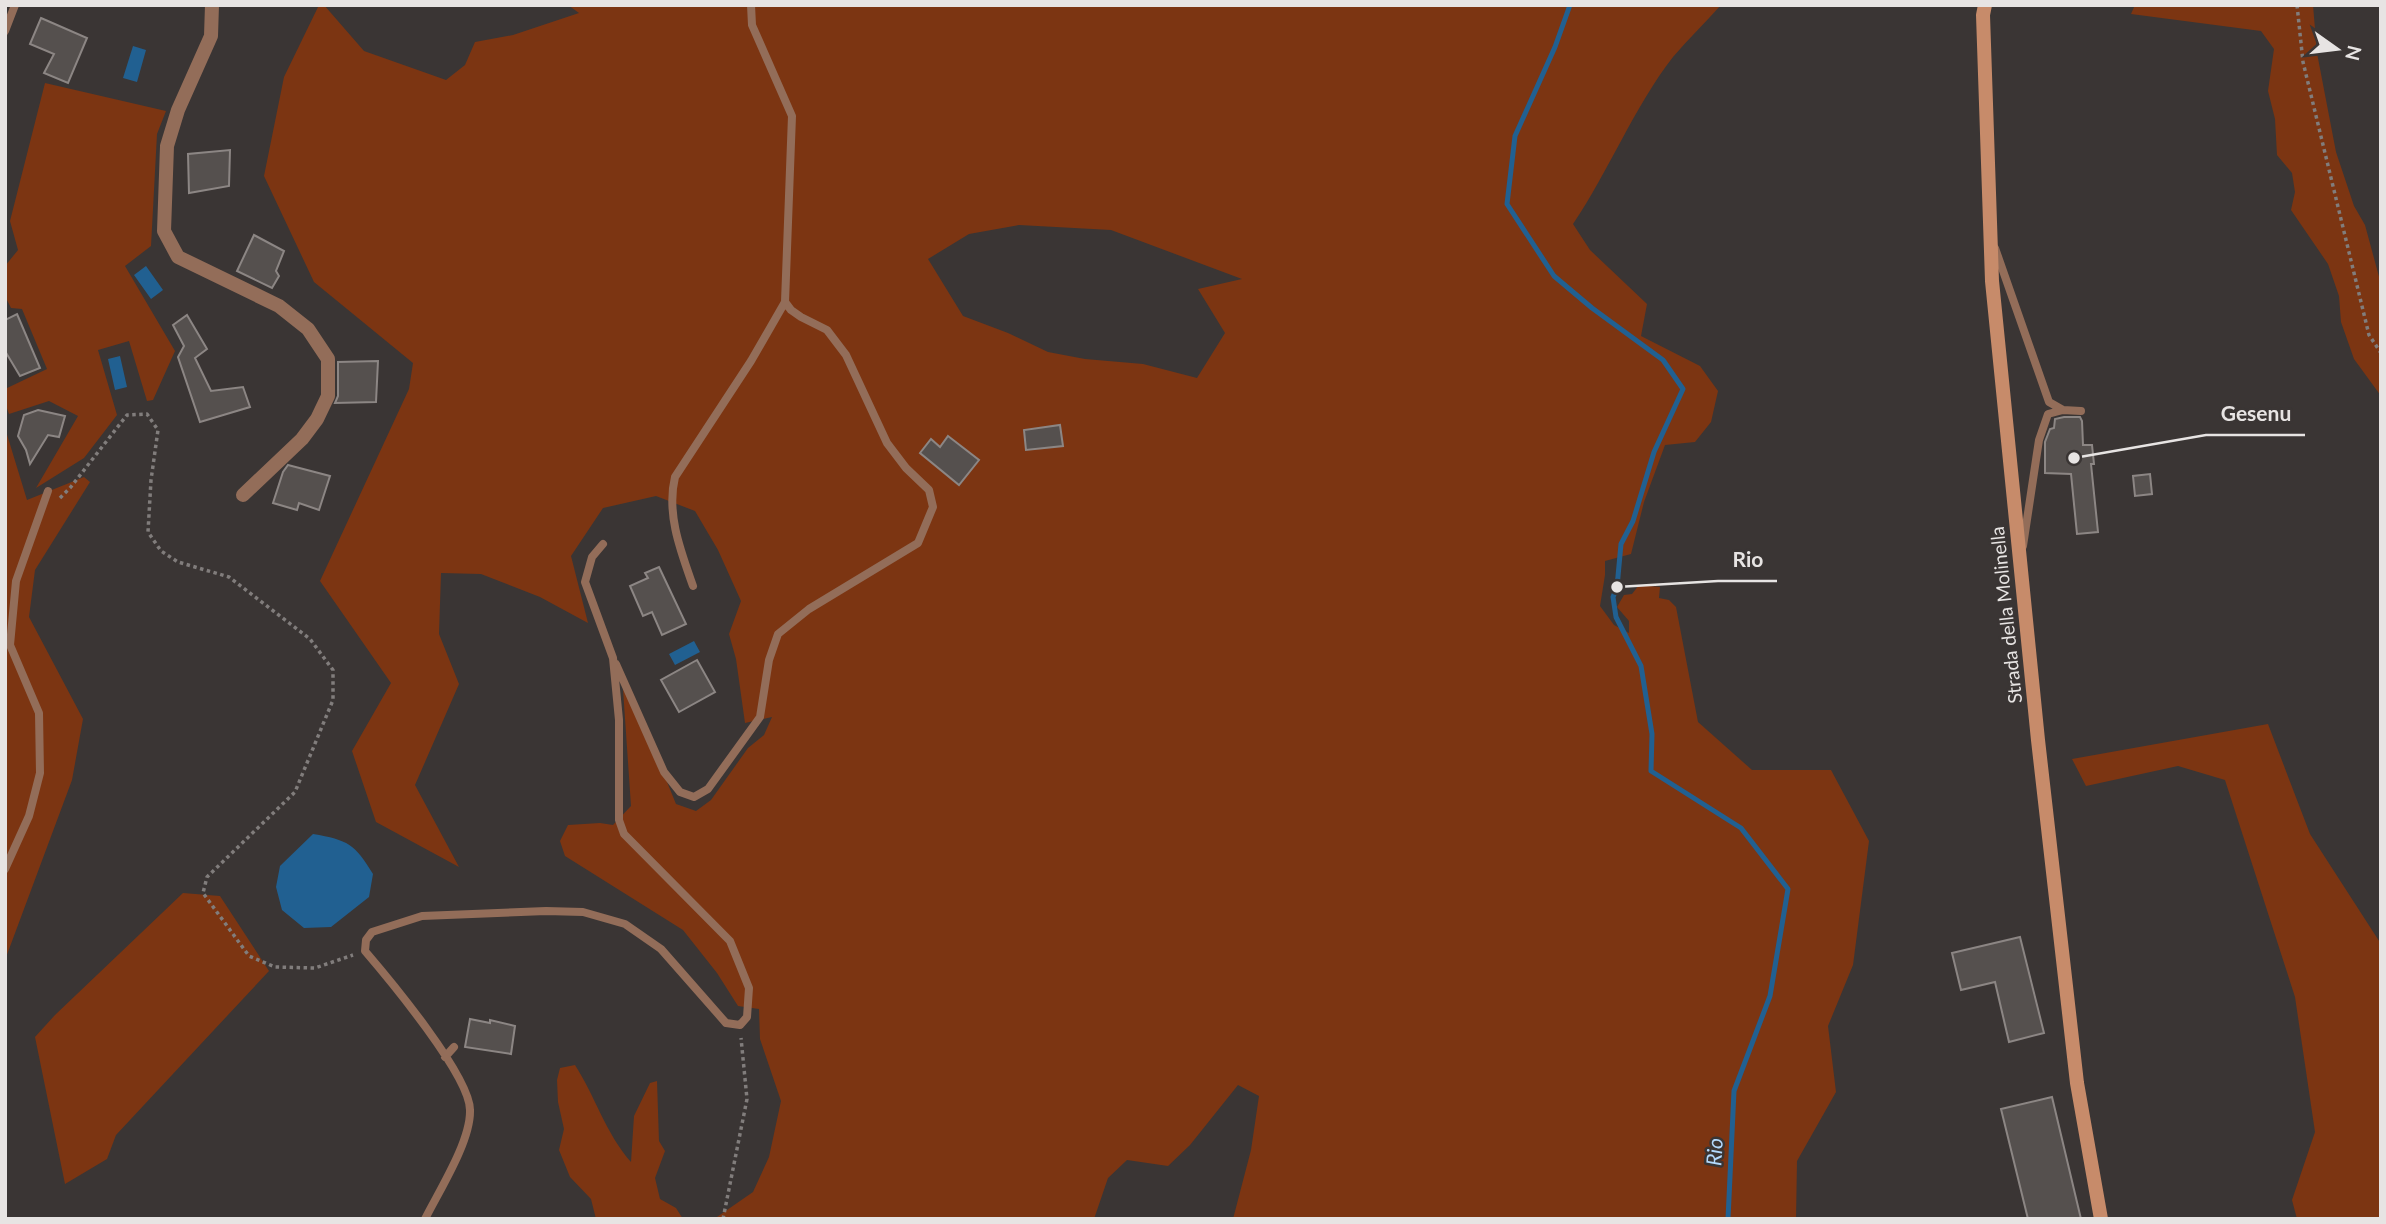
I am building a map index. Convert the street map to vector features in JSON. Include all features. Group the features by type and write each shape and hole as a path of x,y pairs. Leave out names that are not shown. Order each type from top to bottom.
{"main road":[{"name":"Strada della Molinella","path":"1985,5 1983,15 1992,281 2077,1083 2101,1219"}],"street":[{"path":"212,5 211,36 178,110 167,146 164,231 178,257 279,306 308,329 328,359 328,397 317,419 302,439 243,495"}],"lane":[{"path":"5,31 15,5"},
{"path":"693,586 678,543 671,492 675,477 751,361 785,302 792,116 752,25 751,5"},
{"path":"1991,235 2049,402 2063,410"},
{"path":"603,544 592,557 585,582 613,658 664,772 680,792 694,797 708,789 760,717 769,660 778,634 809,609 918,543 933,508 929,490 906,468 887,443 845,355 827,330 791,310 785,302"},
{"path":"2020,561 2030,514 2039,440 2048,414 2063,410 2081,411"},
{"path":"5,869 29,816 40,773 39,713 7,641 16,581 48,491"},
{"path":"425,1219 465,1139 471,1109 462,1083 445,1057 409,1004 365,951 366,940 372,932 422,916 583,912 625,924 661,949 726,1023 740,1026 747,1017 749,988 730,941 624,834 619,820 619,720 613,658"},
{"path":"445,1057 454,1047"}],"path":[{"path":"2297,5 2303,62 2369,335 2381,353"},
{"path":"41,515 70,488 127,415 147,414 158,429 148,532 161,551 178,562 229,577 310,639 333,670 333,700 295,792 207,877 203,892 250,956 275,967 315,968 365,951"},
{"path":"723,1219 747,1099 740,1026"}],"shaded area":[{"path":"319,5 324,5 364,51 446,80 465,65 475,42 513,35 579,13 568,5 1721,5 1659,76 1573,224 1590,250 1647,304 1641,336 1700,366 1718,391 1711,422 1695,442 1665,445 1644,502 1631,554 1605,561 1600,606 1614,625 1629,633 1629,621 1617,607 1624,595 1632,594 1639,585 1660,587 1659,598 1669,600 1676,607 1698,722 1752,770 1831,770 1869,841 1853,965 1828,1026 1836,1092 1797,1161 1796,1219 1233,1219 1251,1150 1259,1096 1238,1085 1190,1145 1168,1166 1127,1160 1108,1178 1094,1219 714,1219 753,1192 769,1157 781,1101 760,1039 759,1009 738,1006 717,973 683,930 565,856 560,841 568,825 613,825 631,806 624,685 628,686 676,804 696,811 711,800 748,748 764,735 772,717 745,723 736,659 729,634 741,601 718,550 695,511 656,496 603,508 571,556 588,623 540,597 481,574 441,573 439,634 459,684 415,785 459,867 376,822 352,751 391,683 320,581 409,389 413,363 314,282 264,176 284,77","holes":["1019,225 1111,230 1242,279 1198,289 1225,333 1197,378 1143,364 1085,359 1048,352 963,316 928,259 969,234"]},
{"path":"2135,5 2313,5 2317,53 2336,152 2354,206 2365,225 2381,284 2381,396 2354,359 2341,322 2339,296 2328,264 2291,210 2295,192 2292,173 2277,155 2275,119 2268,91 2274,49 2261,31 2131,14"},
{"path":"45,83 166,111 157,134 151,246 125,266 175,351 153,400 147,401 129,341 98,350 117,415 84,458 36,488 78,416 49,401 9,414 5,403 5,389 47,369 22,309 11,308 5,296 5,266 18,250 10,221"},
{"path":"5,428 27,500 84,477 90,482 35,570 29,617 83,719 72,780 5,960"},
{"path":"2268,724 2310,834 2381,944 2381,1219 2297,1219 2292,1200 2315,1132 2295,997 2225,780 2178,766 2086,786 2072,759"},
{"path":"183,893 220,896 269,971 116,1135 107,1159 65,1184 35,1037"},
{"path":"575,1065 608,1127 631,1162 634,1116 650,1083 657,1081 659,1141 665,1151 655,1178 660,1199 676,1208 683,1219 596,1219 591,1199 570,1177 559,1150 564,1129 558,1102 557,1080 560,1068"}],"water":[{"path":"133,46 146,50 137,82 123,78"},
{"path":"146,266 163,290 151,299 134,275"},
{"path":"120,356 127,387 115,390 108,359"},
{"path":"694,641 700,652 675,665 669,654"},
{"path":"313,834 349,845 361,856 373,874 369,897 331,927 304,928 282,910 276,887 280,866"}],"building":[{"path":"41,18 87,38 68,83 44,73 54,54 30,44"},
{"path":"230,150 229,186 189,193 188,154"},
{"path":"254,235 284,251 276,271 279,276 272,288 237,271"},
{"path":"17,314 40,368 20,376 5,351 5,320"},
{"path":"187,315 207,349 195,358 211,391 243,387 250,407 200,422 178,357 184,346 173,325"},
{"path":"378,361 376,402 335,403 338,396 338,362"},
{"path":"38,410 65,416 59,437 48,435 30,464 18,436 24,415"},
{"path":"2080,417 2083,445 2092,445 2094,464 2091,464 2098,532 2077,534 2071,474 2045,473 2045,442 2050,429 2054,428 2055,419"},
{"path":"1060,425 1063,446 1026,450 1024,430"},
{"path":"948,436 979,460 959,485 920,453 931,439 940,447"},
{"path":"288,465 330,476 319,510 299,503 297,510 273,503"},
{"path":"2150,474 2152,494 2135,496 2133,476"},
{"path":"659,567 686,624 662,635 652,612 643,616 630,586 648,578 645,573"},
{"path":"697,660 715,692 679,712 661,680"},
{"path":"2020,937 2044,1033 2009,1042 1995,982 1961,990 1952,953"},
{"path":"470,1019 515,1026 511,1054 465,1047"},
{"path":"2052,1097 2081,1219 2028,1219 2001,1109"}],"waterway":[{"name":"Rio","path":"1570,5 1555,47 1515,136 1507,204 1554,276 1592,308 1663,360 1683,389 1654,452 1633,521 1621,544 1617,587 1613,597 1616,617 1641,666 1652,734 1651,771 1741,828 1788,889 1770,996 1734,1091 1728,1219"}],"place":[{"name":"Gesenu","path":"2074,458"},
{"name":"Rio","path":"1617,587"}]}
